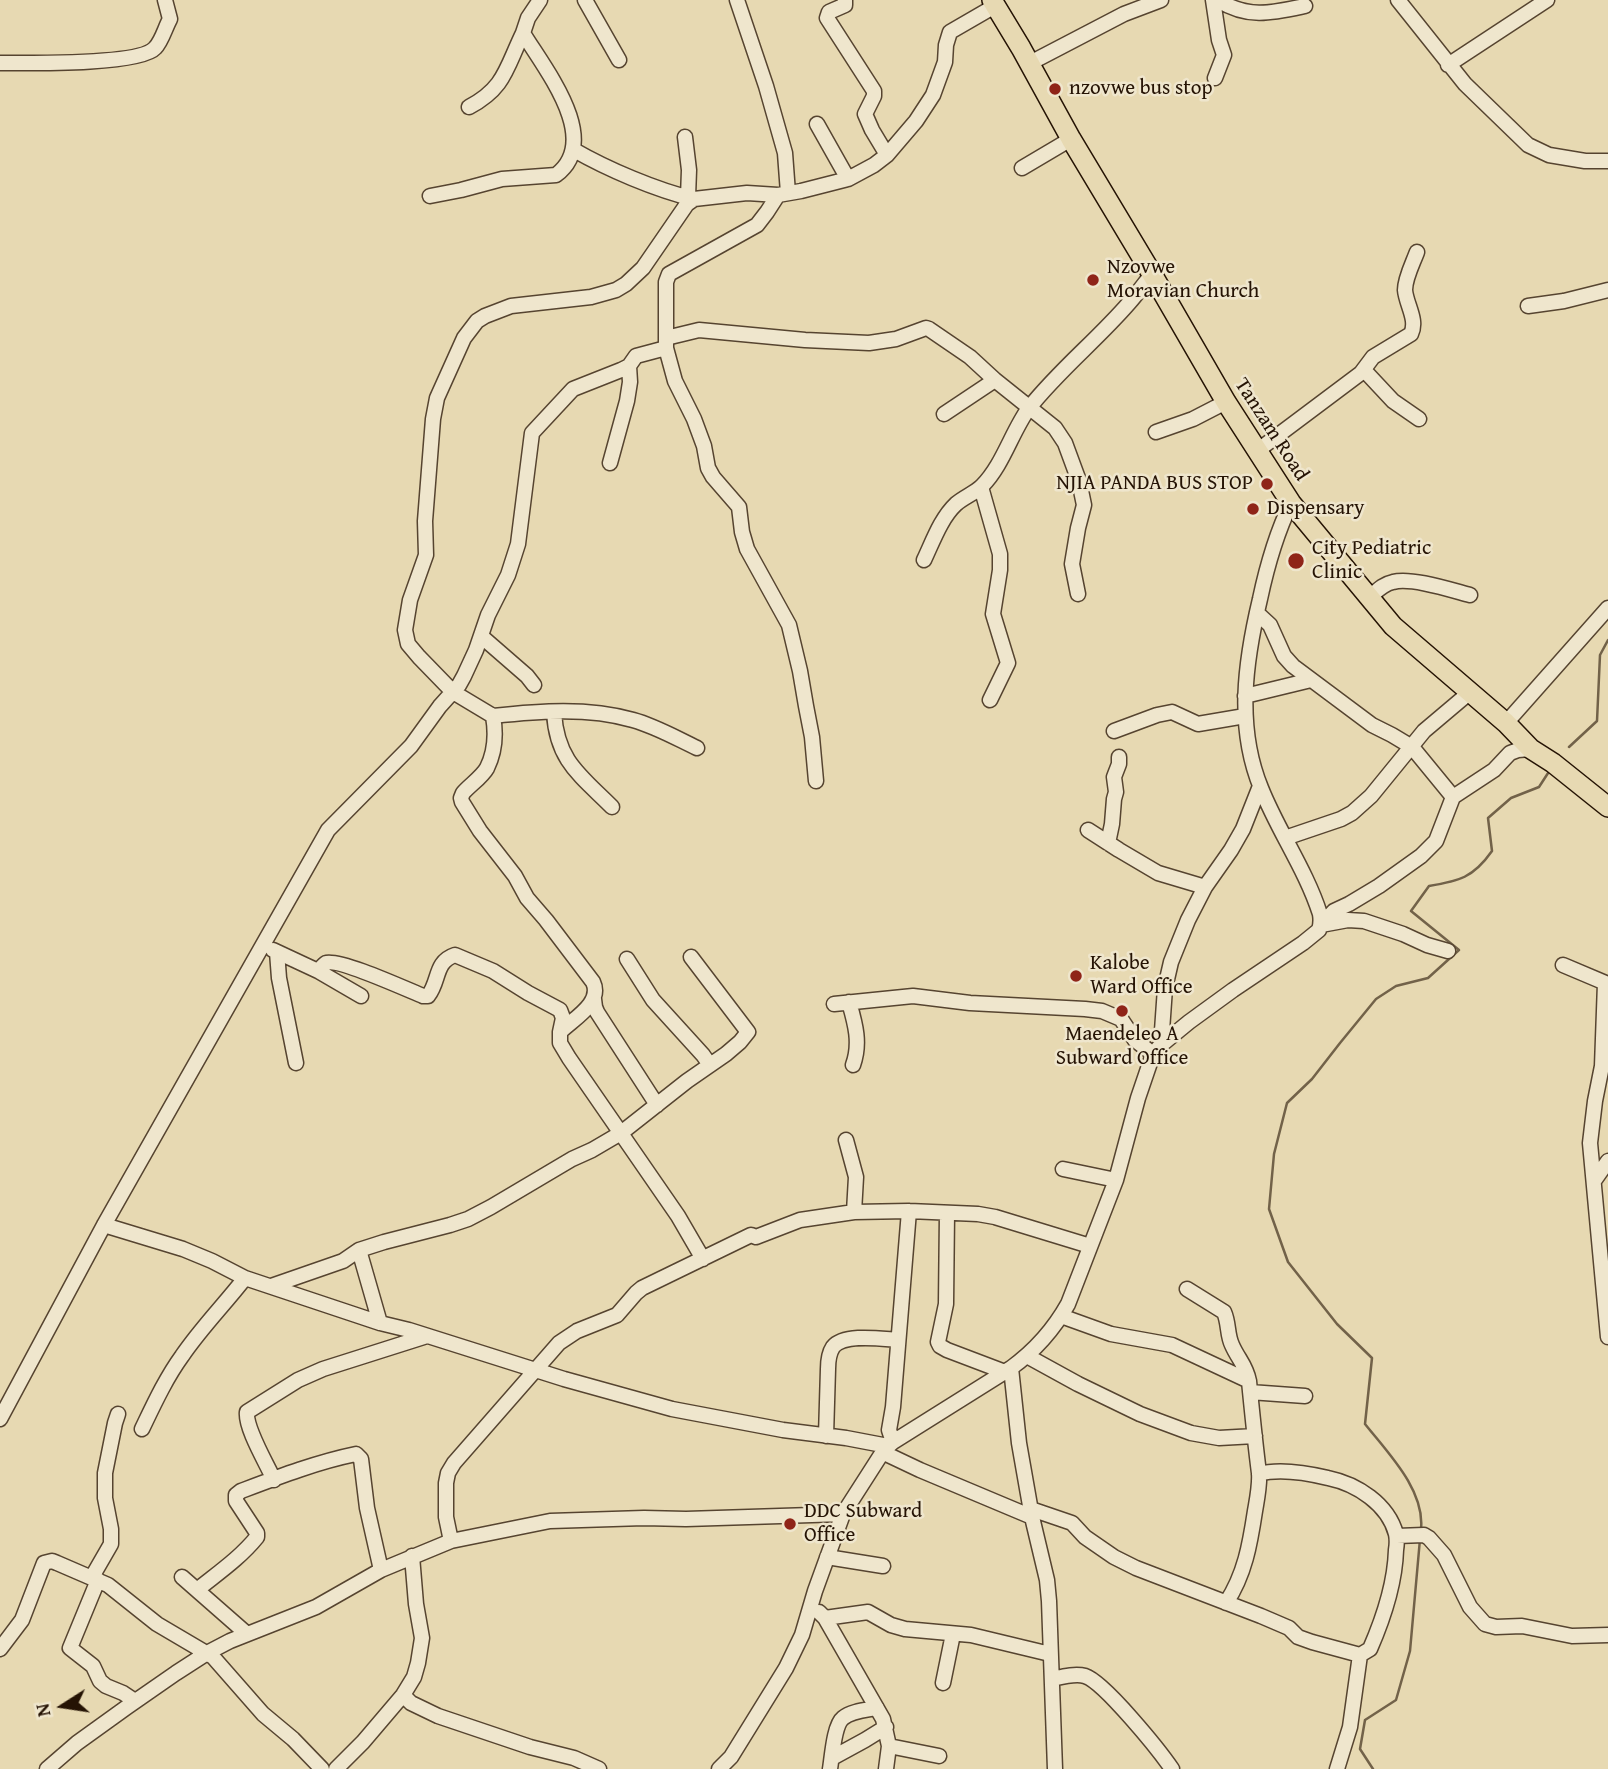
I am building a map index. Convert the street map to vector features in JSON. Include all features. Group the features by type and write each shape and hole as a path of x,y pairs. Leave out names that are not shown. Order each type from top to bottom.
{"highway":[{"name":"Tanzam Road","path":"993,3 1226,402 1292,503 1394,626 1506,723 1531,749 1608,807"}],"street":[{"path":"0,62 90,61 145,55 155,48 170,19 165,0"},
{"path":"469,107 483,99 501,82 528,18 540,0"},
{"path":"585,0 619,60"},
{"path":"737,0 785,153 783,194 757,225 669,274 666,282 666,343 675,381 694,419 704,446 708,468 739,507 747,549 789,625 812,737 816,781"},
{"path":"845,0 845,5 829,12 827,18 874,91 865,114 887,155"},
{"path":"1030,63 1124,14 1161,0"},
{"path":"1216,0 1254,13 1305,6"},
{"path":"1215,78 1224,55 1219,40 1216,0"},
{"path":"1398,0 1465,84 1509,128 1536,150 1558,157 1608,161"},
{"path":"1448,65 1545,1"},
{"path":"574,150 623,173 691,198 747,193 783,194 848,179 887,155 916,121 933,94 945,62 950,32 993,3"},
{"path":"430,195 502,179 556,175 574,150 569,113 523,33"},
{"path":"817,124 848,179"},
{"path":"685,137 691,198 643,268 626,284 616,290 591,297 511,306 477,321 464,338 434,408 425,522 426,555 410,600 405,630 408,644 453,692 493,716 581,711 613,715 635,720 697,748"},
{"path":"1022,168 1071,139"},
{"path":"1256,450 1364,370 1373,357 1411,334 1412,317 1405,284 1418,252"},
{"path":"924,560 952,509 981,487 1001,459 1020,421 1030,408 1128,304 1152,274"},
{"path":"1528,306 1564,301 1608,290"},
{"path":"0,1419 104,1225 328,830 411,746 464,676 519,544 532,433 573,389 629,366 636,356 699,330 869,344 929,329 970,357 1060,433 1079,481 1084,505 1072,564 1078,594"},
{"path":"610,463 627,401 629,366"},
{"path":"1364,370 1393,401 1419,419"},
{"path":"944,414 995,380"},
{"path":"1156,432 1193,419 1226,402"},
{"path":"981,487 1000,554 993,614 1008,663 990,700"},
{"path":"1157,1050 1233,990 1320,930 1321,916 1260,786 1250,751 1245,716 1248,654 1257,613 1281,524 1292,503"},
{"path":"1370,597 1384,585 1401,581 1470,595"},
{"path":"1506,723 1608,608"},
{"path":"1257,613 1270,625 1284,656 1293,666 1372,725 1412,747 1453,797"},
{"path":"481,636 534,685"},
{"path":"1245,696 1311,680"},
{"path":"1285,838 1352,813 1371,796 1424,731 1469,693"},
{"path":"1114,731 1172,712 1198,724 1245,716"},
{"path":"554,713 555,732 565,757 612,807"},
{"path":"493,716 495,738 490,759 486,770 463,793 462,802 515,876 527,898 593,982 596,989 594,1007 657,1105"},
{"path":"1321,925 1334,911 1379,886 1428,850 1436,841 1453,797 1494,770 1510,753 1531,749"},
{"path":"1108,843 1116,792 1114,777 1119,757"},
{"path":"719,1769 731,1756 786,1668 802,1635 810,1604 843,1514 888,1447 1027,1356 1068,1304 1116,1180 1138,1098 1157,1050 1167,976 1188,920 1205,887 1243,828 1260,786"},
{"path":"1088,830 1158,873 1205,887"},
{"path":"1321,925 1348,920 1364,921 1403,933 1427,946 1448,951"},
{"path":"262,945 318,971 361,996"},
{"path":"277,952 296,1063"},
{"path":"318,971 325,964 332,962 428,996 433,990 442,962 454,955 493,971 560,1010 563,1018 561,1043 569,1058 678,1216 703,1259"},
{"path":"271,1286 343,1261 359,1251 468,1219 621,1133 733,1048 748,1032 691,957"},
{"path":"627,959 653,1000 710,1065"},
{"path":"1563,965 1607,983 1602,1066 1590,1143 1608,1337"},
{"path":"834,1004 913,996 970,1003 1102,1011 1121,1019 1135,1040 1157,1050"},
{"path":"560,1032 594,999"},
{"path":"849,1002 857,1038 853,1065"},
{"path":"846,1140 856,1177 854,1212"},
{"path":"1594,1181 1608,1161"},
{"path":"1063,1169 1116,1180"},
{"path":"451,1541 446,1517 448,1473 473,1440 565,1338 617,1315 642,1288 751,1235 756,1237 800,1220 854,1212 909,1211 995,1217 1090,1246"},
{"path":"888,1447 909,1211"},
{"path":"947,1213 946,1304 938,1342 947,1350 1008,1370"},
{"path":"104,1225 183,1249 245,1278 535,1371 672,1409 783,1430 857,1439 888,1447 1031,1513 1072,1523 1085,1537 1136,1568 1261,1616 1289,1628 1298,1637 1360,1655"},
{"path":"359,1251 380,1323"},
{"path":"142,1429 180,1358 245,1278"},
{"path":"1186,1289 1224,1312 1230,1340 1245,1367 1250,1386 1259,1474 1258,1496 1249,1551 1240,1580 1226,1604"},
{"path":"1061,1316 1111,1334 1172,1345 1250,1386 1305,1396"},
{"path":"274,1480 251,1431 246,1418 247,1412 298,1380 323,1369 427,1336"},
{"path":"826,1436 828,1369 833,1347 850,1338 898,1340"},
{"path":"1027,1356 1140,1414 1191,1433 1219,1438 1255,1436"},
{"path":"1008,1370 1031,1513 1047,1580 1055,1769"},
{"path":"118,1414 105,1473 105,1498 111,1538 70,1648 93,1666 100,1681 106,1686 135,1701"},
{"path":"197,1590 240,1555 257,1537 236,1501 236,1495 333,1459 356,1454 361,1459 370,1521 381,1570"},
{"path":"1259,1474 1275,1471 1324,1477 1347,1483 1367,1494 1410,1535 1429,1538 1444,1555 1470,1608 1485,1624 1496,1627 1522,1626 1573,1636 1608,1635"},
{"path":"47,1769 77,1743 207,1653 316,1606 381,1570 451,1541 550,1521 644,1518 685,1520 843,1514"},
{"path":"1337,1769 1350,1727 1360,1655 1370,1648 1386,1607 1395,1570 1410,1535"},
{"path":"336,1769 403,1695 414,1677 422,1639 412,1556"},
{"path":"827,1556 883,1566"},
{"path":"0,1649 22,1620 44,1563 52,1561 115,1590 157,1623 213,1657 263,1714 293,1739 322,1769"},
{"path":"182,1577 247,1634"},
{"path":"810,1604 825,1618 886,1727 889,1746 886,1769"},
{"path":"825,1618 868,1612 898,1627 988,1637 1050,1654"},
{"path":"943,1683 953,1634"},
{"path":"1052,1679 1080,1675 1098,1684 1172,1769"},
{"path":"403,1695 411,1703 438,1716 530,1747 558,1752 599,1769"},
{"path":"831,1763 837,1728 842,1718 877,1708"},
{"path":"831,1763 886,1727"},
{"path":"889,1746 939,1756"}],"waterway":[{"path":"1569,747 1597,721 1600,655 1608,640"},
{"path":"1421,1529 1421,1514 1411,1486 1365,1424 1372,1358 1337,1324 1288,1262 1269,1209 1274,1154 1287,1103 1312,1079 1376,999 1396,986 1428,978 1459,950 1411,911 1429,886 1465,877 1485,860 1492,851 1488,818 1511,798 1539,787 1550,770"},
{"path":"1373,1769 1360,1749 1365,1720 1396,1700 1410,1651 1420,1539"}],"place":[{"name":"nzovwe bus stop","path":"1055,89"},
{"name":"Nzovwe Moravian Church","path":"1093,280"},
{"name":"NJIA PANDA BUS STOP","path":"1267,484"},
{"name":"Dispensary","path":"1253,509"},
{"name":"City Pediatric Clinic","path":"1296,561"},
{"name":"Kalobe Ward Office","path":"1076,976"},
{"name":"Maendeleo A Subward Office","path":"1122,1011"},
{"name":"DDC Subward Office","path":"790,1524"}]}
